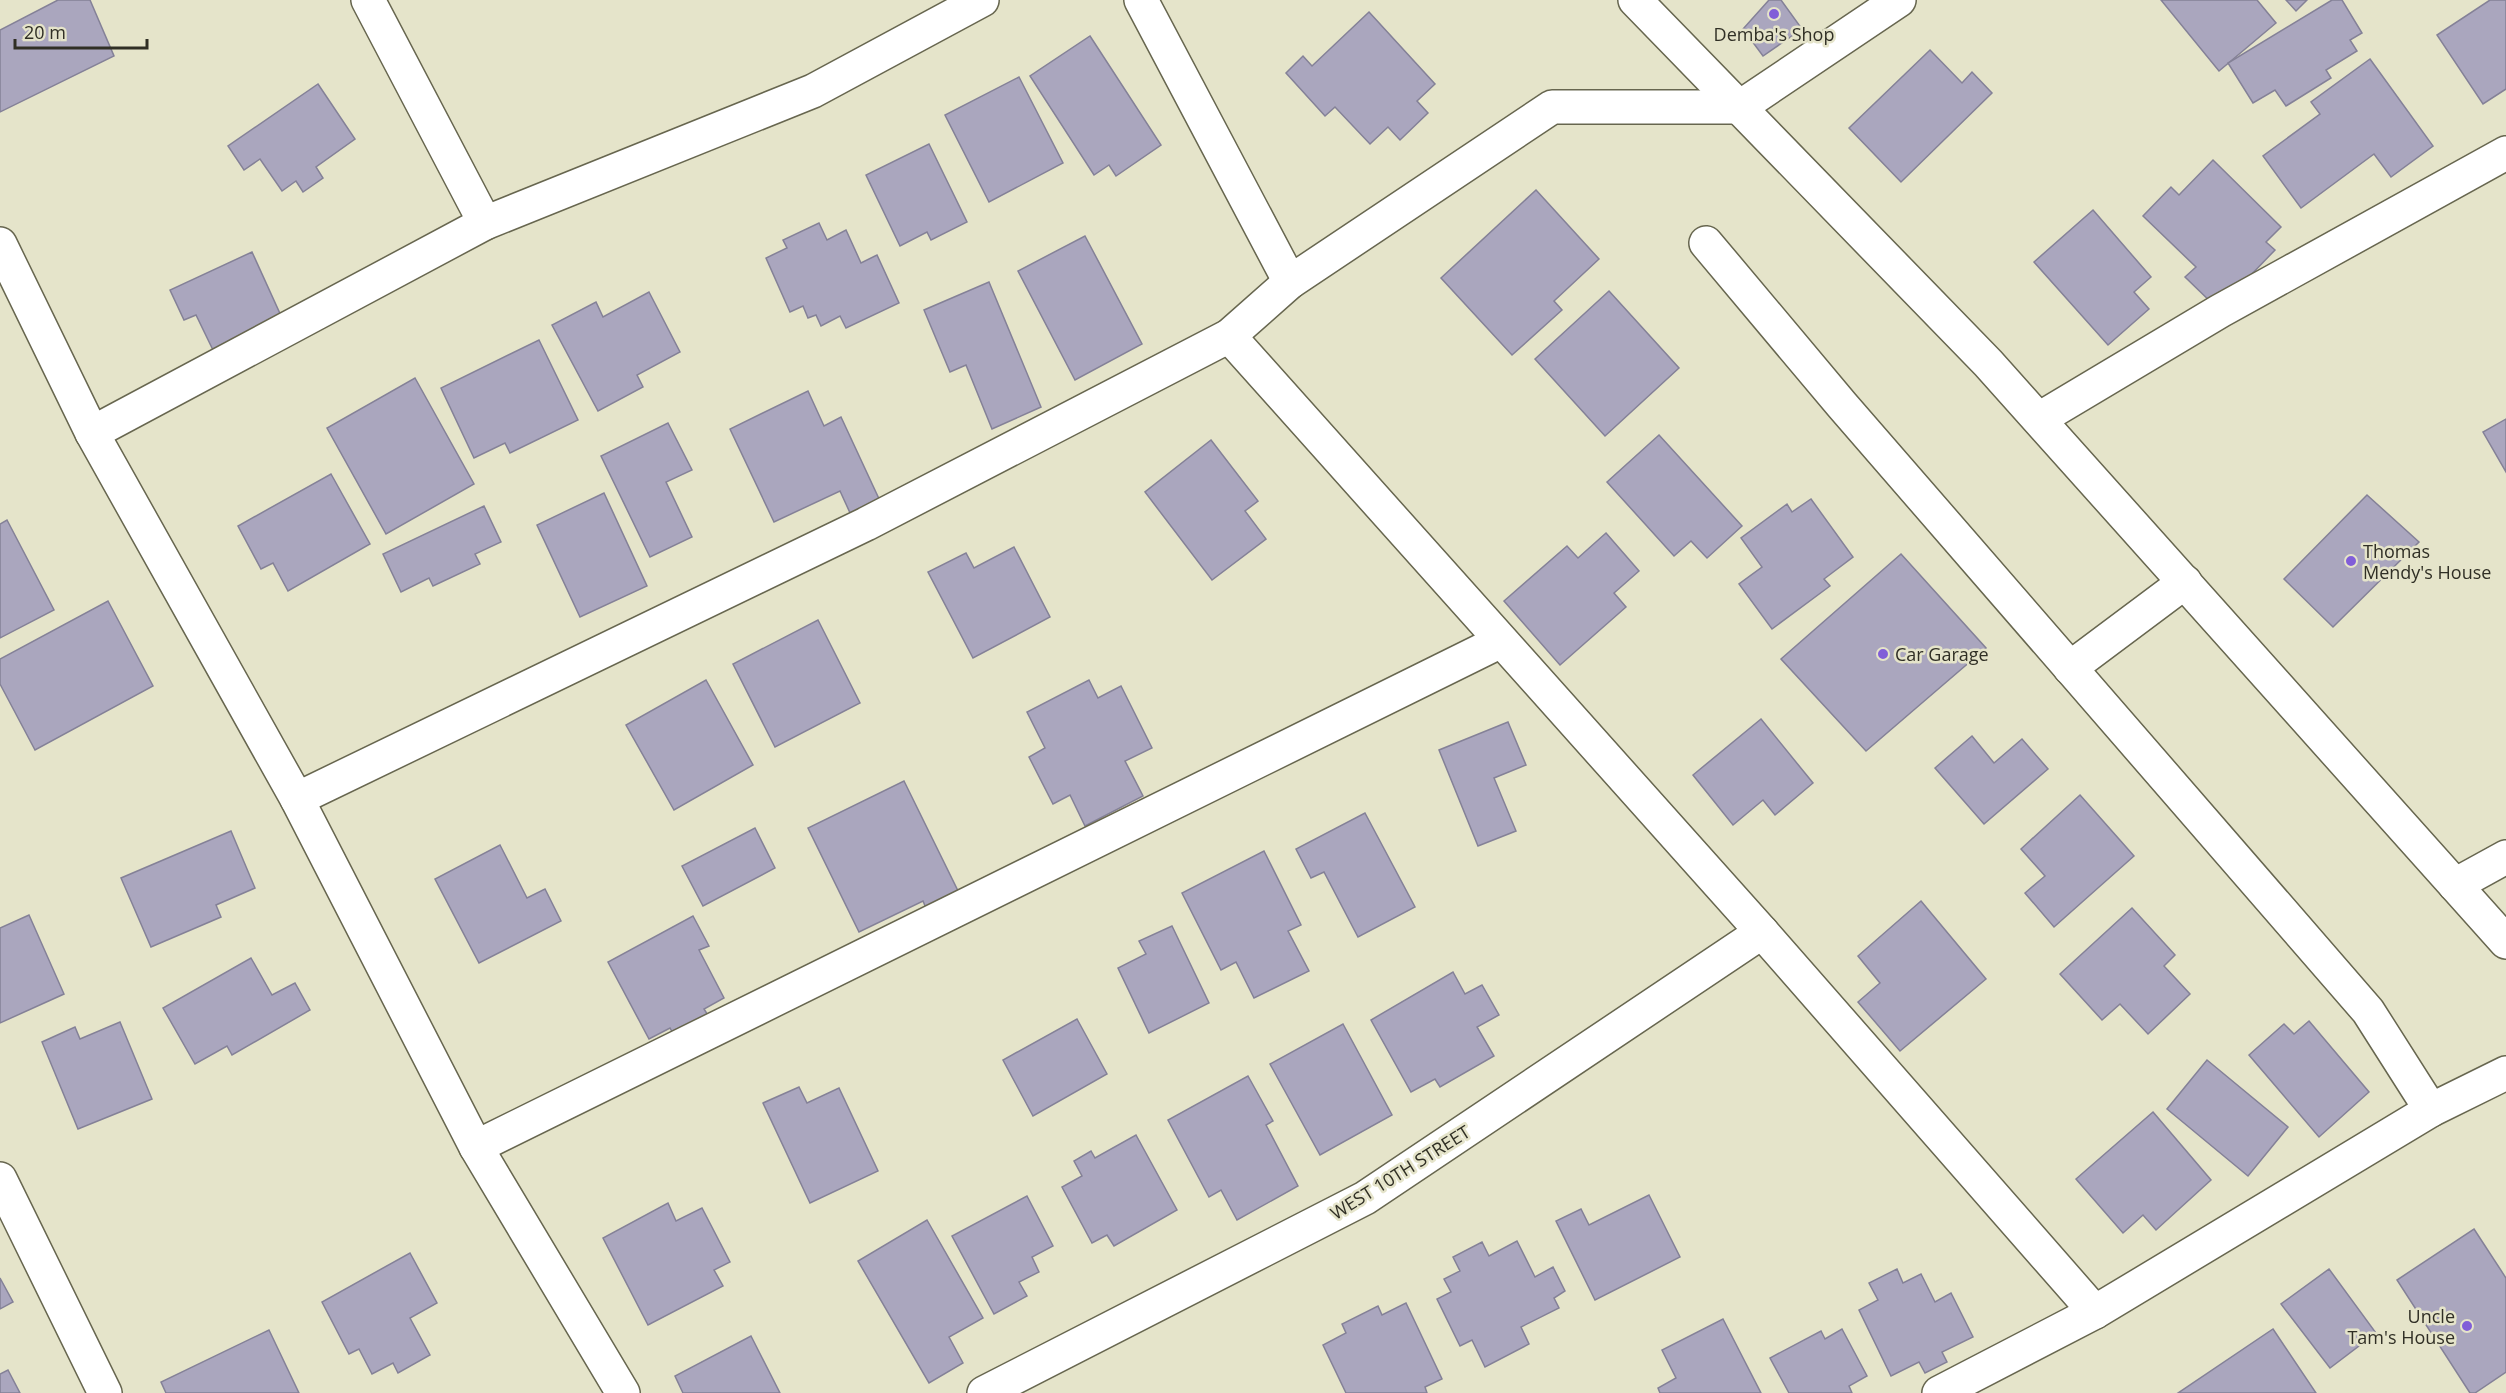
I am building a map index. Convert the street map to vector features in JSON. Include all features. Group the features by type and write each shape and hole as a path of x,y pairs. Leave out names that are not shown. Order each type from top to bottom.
{"street":[{"path":"368,0 485,224"},
{"path":"92,433 485,224 813,91 982,0"},
{"path":"1141,0 1290,282"},
{"path":"1635,0 1988,363 2506,942"},
{"path":"297,799 866,524 1229,336 1290,282 1552,107 1740,107 1899,0"},
{"path":"2038,419 2220,311 2506,153"},
{"path":"1706,243 1842,405 2368,1011 2431,1110"},
{"path":"0,244 92,433 297,799 476,1147 623,1393"},
{"path":"1229,336 1762,932 2095,1312"},
{"path":"2070,668 2185,582"},
{"path":"476,1147 1500,641"},
{"path":"2455,885 2506,857"},
{"name":"WEST 10TH STREET","path":"984,1393 1365,1198 1762,932"},
{"path":"1939,1393 2095,1312 2431,1110 2506,1073"},
{"path":"0,1179 105,1393"}],"building":[{"path":"58,0 90,0 114,56 0,112 0,30"},
{"name":"Demba's Shop","path":"1769,0 1781,0 1802,29 1763,56 1743,29"},
{"path":"2161,0 2257,0 2276,23 2219,71"},
{"path":"2286,0 2307,0 2296,11"},
{"path":"2332,0 2342,0 2362,33 2350,40 2357,51 2326,70 2331,78 2286,106 2275,90 2253,103 2228,63"},
{"path":"2490,0 2506,0 2506,89 2483,104 2437,35"},
{"path":"1369,12 1435,84 1417,101 1428,113 1400,140 1388,127 1370,144 1335,107 1325,116 1286,73 1303,56 1312,66"},
{"path":"1090,36 1161,145 1116,176 1109,165 1094,175 1030,76"},
{"path":"1930,50 1962,83 1972,72 1992,93 1901,182 1849,128"},
{"path":"2370,59 2433,146 2391,177 2374,154 2301,208 2263,156 2320,114 2311,102"},
{"path":"1019,77 1063,163 989,202 945,115"},
{"path":"318,84 355,139 316,167 323,178 303,192 296,181 282,191 260,159 244,170 228,146"},
{"path":"929,144 967,222 931,240 927,232 900,246 866,175"},
{"path":"2213,160 2281,227 2266,242 2275,250 2218,309 2185,277 2196,267 2143,216 2171,187 2179,195"},
{"path":"1536,190 1599,259 1554,301 1562,310 1512,355 1441,278"},
{"path":"2093,210 2151,277 2134,292 2149,309 2108,345 2034,262"},
{"path":"819,223 827,240 846,230 861,263 877,255 899,303 846,328 840,316 821,326 816,315 808,318 803,306 790,312 766,258 787,248 783,240"},
{"path":"1085,236 1142,344 1075,380 1018,271"},
{"path":"252,252 287,329 241,336 213,350 196,315 184,320 170,290"},
{"path":"989,282 1041,407 992,429 966,365 950,372 924,310"},
{"path":"1609,291 1679,368 1605,436 1535,359"},
{"path":"649,292 680,352 637,375 643,387 598,411 552,325 596,302 603,317"},
{"path":"539,340 578,420 510,453 505,443 474,458 441,388"},
{"path":"415,378 474,484 386,534 327,428"},
{"path":"808,391 824,426 841,417 880,501 851,515 840,491 774,522 730,429"},
{"path":"2506,419 2506,472 2483,432"},
{"path":"668,423 692,470 666,482 692,537 650,557 601,456"},
{"path":"1659,435 1742,526 1707,558 1691,541 1674,556 1607,482"},
{"path":"1211,440 1258,501 1245,511 1266,539 1212,580 1145,492"},
{"path":"331,474 370,544 288,591 273,563 261,569 238,526"},
{"path":"604,493 647,586 580,617 537,525"},
{"name":"Thomas Mendy's House","path":"2367,495 2419,542 2333,627 2284,579"},
{"path":"1811,499 1853,557 1824,579 1830,586 1772,629 1739,584 1762,567 1741,538 1787,504 1792,512"},
{"path":"484,506 501,542 475,554 480,564 433,586 429,578 401,592 383,554"},
{"path":"7,520 54,610 0,638 0,524"},
{"path":"1606,533 1639,571 1614,593 1626,607 1560,665 1504,601 1567,546 1578,558"},
{"path":"1014,547 1050,617 973,658 928,572 966,553 974,568"},
{"name":"Car Garage","path":"1901,554 1986,648 1866,751 1781,659"},
{"path":"108,601 153,686 35,750 0,684 0,659"},
{"path":"818,620 860,703 775,747 733,664"},
{"path":"706,680 753,765 674,810 626,725"},
{"path":"1089,680 1098,698 1121,686 1152,748 1125,761 1143,796 1085,826 1070,795 1053,804 1029,757 1045,748 1027,712"},
{"path":"1761,719 1813,783 1775,815 1763,800 1733,825 1693,775"},
{"path":"1508,722 1526,765 1494,778 1516,831 1478,846 1439,750"},
{"path":"1972,736 1994,763 2022,739 2048,769 1984,824 1935,768"},
{"path":"904,781 961,897 928,913 923,901 859,932 808,828"},
{"path":"2080,795 2134,856 2054,927 2025,893 2045,876 2021,849"},
{"path":"1365,813 1415,907 1358,937 1324,872 1311,878 1296,849"},
{"path":"755,828 775,868 703,906 682,866"},
{"path":"231,831 255,888 216,905 221,917 151,947 121,878"},
{"path":"500,845 527,898 545,889 561,921 479,963 435,879"},
{"path":"1264,851 1301,925 1288,931 1309,971 1254,998 1236,962 1221,970 1182,893"},
{"path":"1921,901 1986,979 1900,1051 1858,1002 1880,983 1858,956"},
{"path":"2132,908 2175,955 2164,966 2190,994 2148,1034 2120,1004 2102,1020 2060,974"},
{"path":"29,915 64,994 0,1023 0,928"},
{"path":"693,916 709,946 699,950 724,998 704,1009 711,1020 676,1039 670,1028 649,1039 608,962"},
{"path":"1172,926 1209,1003 1149,1033 1118,968 1146,954 1139,941"},
{"path":"251,958 272,995 295,983 310,1010 232,1055 227,1046 195,1064 163,1008"},
{"path":"1453,972 1465,994 1482,985 1499,1015 1477,1027 1494,1056 1440,1087 1435,1079 1411,1092 1371,1020"},
{"path":"1077,1019 1107,1074 1033,1116 1003,1060"},
{"path":"2309,1021 2369,1092 2319,1137 2249,1055 2284,1024 2294,1034"},
{"path":"120,1022 152,1099 78,1129 42,1042 75,1027 80,1039"},
{"path":"1343,1024 1392,1115 1320,1155 1270,1064"},
{"path":"2207,1060 2288,1127 2248,1176 2167,1109"},
{"path":"1248,1076 1273,1121 1266,1125 1298,1186 1237,1220 1221,1190 1209,1197 1168,1120"},
{"path":"799,1087 807,1103 839,1088 878,1171 810,1203 763,1103"},
{"path":"2153,1112 2211,1180 2156,1230 2143,1215 2123,1233 2076,1179"},
{"path":"1136,1135 1177,1210 1114,1246 1107,1235 1092,1243 1062,1187 1082,1176 1074,1161 1091,1151 1095,1158"},
{"path":"1649,1195 1680,1257 1595,1300 1556,1221 1581,1209 1589,1225"},
{"path":"1027,1196 1053,1246 1032,1257 1039,1272 1019,1282 1027,1296 994,1314 952,1236"},
{"path":"668,1203 676,1221 702,1208 730,1262 714,1270 723,1286 648,1325 603,1238"},
{"path":"927,1220 983,1318 949,1337 963,1363 929,1383 858,1261"},
{"name":"Uncle Tam's House","path":"2474,1229 2506,1278 2506,1372 2475,1393 2470,1393 2397,1280"},
{"path":"1517,1241 1535,1277 1553,1267 1565,1291 1554,1298 1559,1308 1521,1327 1529,1344 1485,1367 1472,1340 1460,1346 1437,1299 1451,1292 1444,1279 1460,1271 1453,1257 1482,1242 1489,1256"},
{"path":"410,1253 437,1303 410,1318 430,1355 398,1373 393,1363 372,1374 359,1349 349,1354 322,1302"},
{"path":"1897,1269 1903,1283 1921,1274 1935,1302 1951,1293 1973,1337 1942,1352 1947,1362 1925,1373 1919,1362 1891,1376 1859,1310 1878,1300 1869,1283"},
{"path":"2329,1269 2376,1333 2330,1368 2281,1304"},
{"path":"0,1278 13,1302 0,1309"},
{"path":"1406,1303 1442,1379 1425,1387 1427,1393 1346,1393 1323,1345 1346,1333 1342,1324 1378,1306 1382,1315"},
{"path":"1723,1319 1761,1393 1660,1393 1658,1388 1676,1378 1662,1350"},
{"path":"1842,1329 1867,1376 1849,1386 1852,1393 1789,1393 1770,1358 1821,1331 1825,1339"},
{"path":"2273,1329 2316,1393 2178,1393"},
{"path":"269,1330 299,1393 166,1393 161,1382"},
{"path":"751,1336 780,1393 683,1393 675,1376"},
{"path":"8,1370 20,1393 0,1393 0,1374"}],"place":[{"name":"Demba's Shop","path":"1774,14"},
{"name":"Thomas Mendy's House","path":"2351,561"},
{"name":"Car Garage","path":"1883,654"},
{"name":"Uncle Tam's House","path":"2467,1326"}]}
